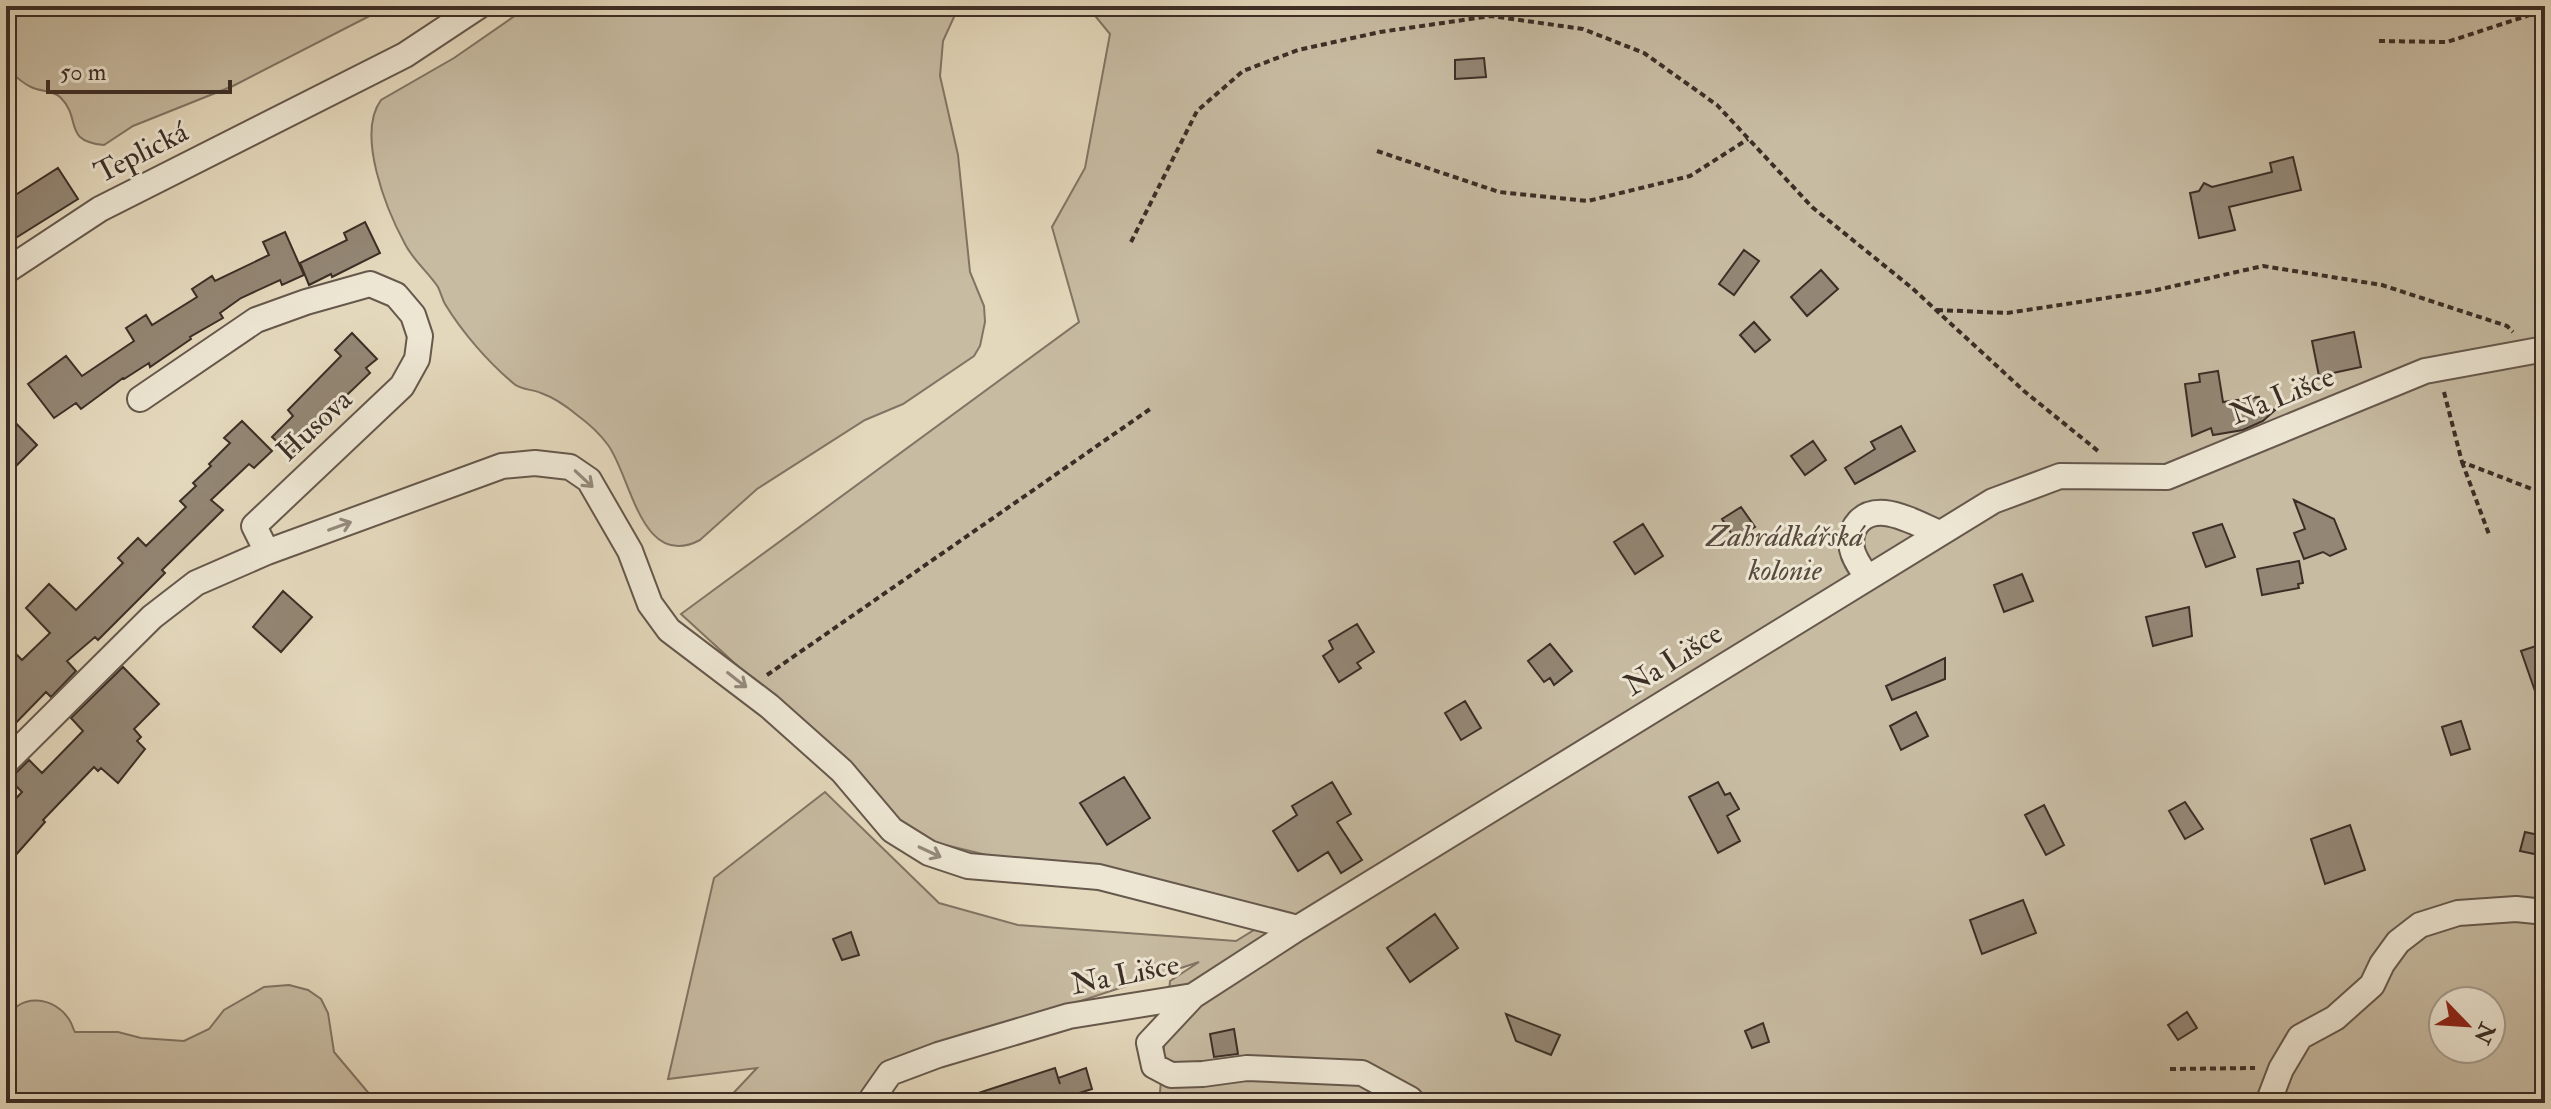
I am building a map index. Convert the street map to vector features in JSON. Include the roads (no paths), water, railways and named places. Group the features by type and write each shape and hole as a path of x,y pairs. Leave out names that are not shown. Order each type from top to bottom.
{"street":[{"name":"Teplická","path":"6,271 100,209 405,55 479,6"},
{"name":"Husova","path":"140,399 256,320 306,302 370,284 396,295 405,305 413,315 420,336 417,359 402,386 254,526 267,552"},
{"name":"Na Lišce","path":"869,1103 890,1073 938,1055 1069,1016 1193,996 1298,928 1993,501 2060,476 2167,477 2437,367 2539,349"},
{"path":"6,762 152,617 196,583 267,552 502,466 535,463 570,467 589,480 630,551 650,604 669,630 748,689 842,771 892,830 929,853 968,866 1099,877 1298,928"},
{"path":"1867,577 1852,548 1851,533 1858,521 1868,514 1886,513 1939,533"},
{"path":"2268,1103 2275,1068 2300,1037 2335,1018 2372,985 2398,942 2420,925 2458,913 2516,909 2545,912"},
{"path":"1193,996 1149,1043 1154,1066 1171,1075 1247,1068 1362,1073 1413,1103"}],"park label":[{"name":"Zahrádkářská kolonie","path":"1785,553"}]}
